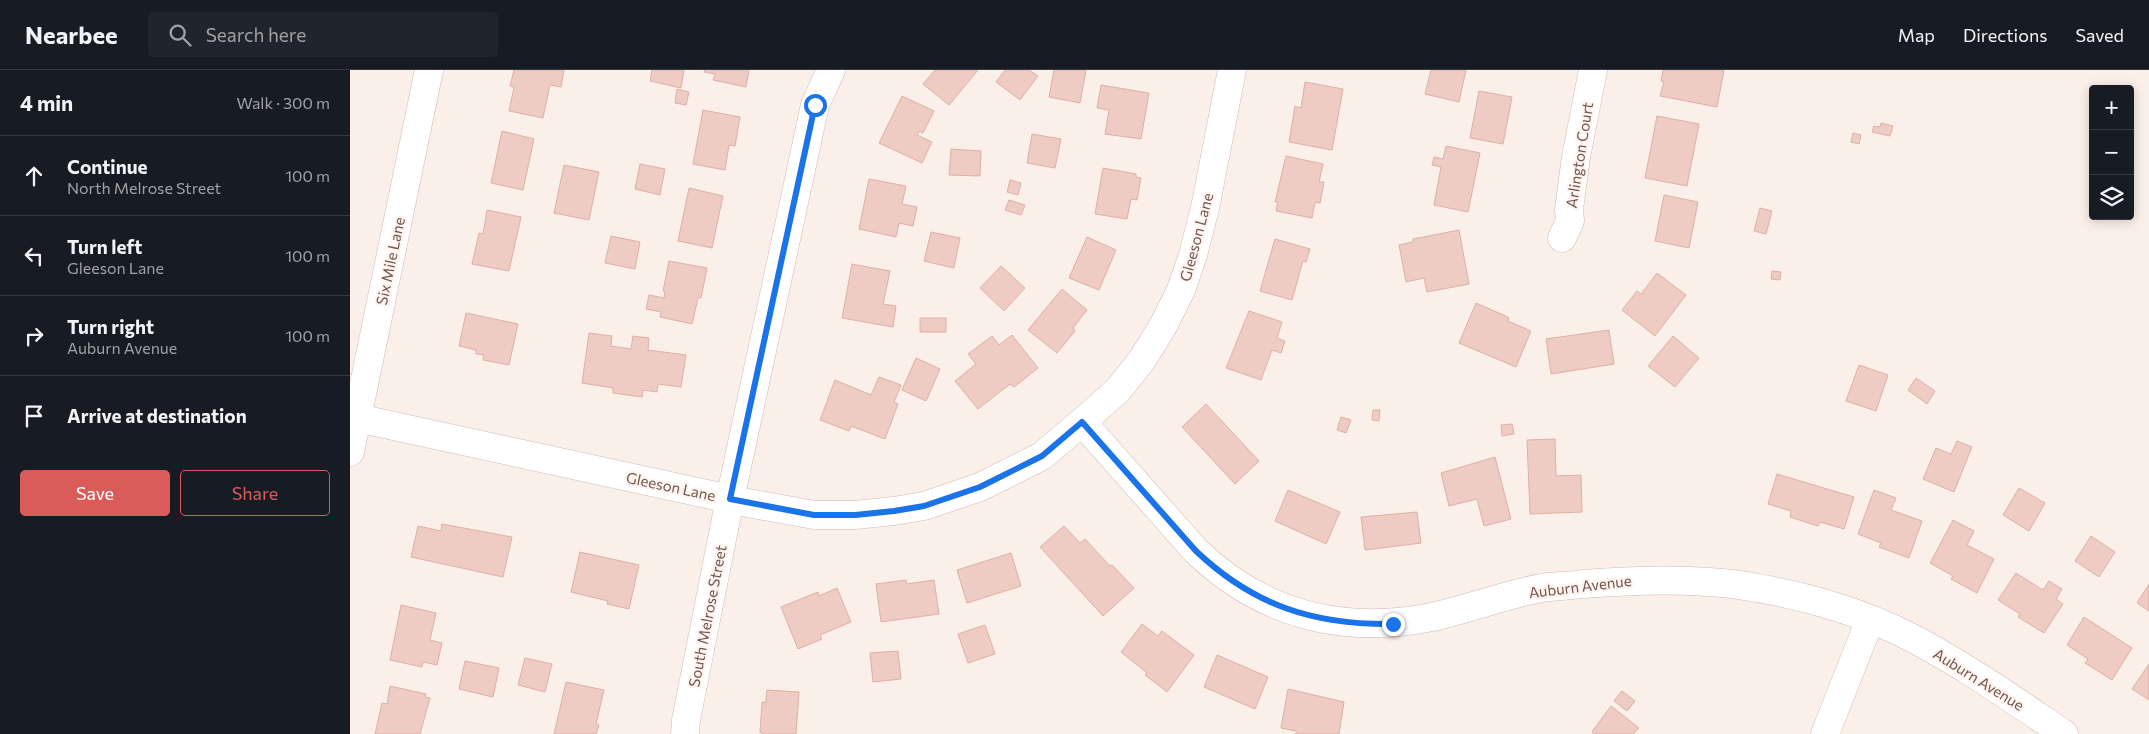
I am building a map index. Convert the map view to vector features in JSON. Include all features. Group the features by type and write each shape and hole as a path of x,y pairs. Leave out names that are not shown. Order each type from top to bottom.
{"street":[{"name":"Six Mile Lane","path":"350,452 429,70"},
{"name":"South Melrose Street","path":"685,734 686,720 730,499 815,105 831,70"},
{"name":"Gleeson Lane","path":"357,418 730,499 814,515 855,515 924,506 980,487 1042,456 1082,422 1118,390 1142,360 1163,326 1180,290 1193,255 1205,208 1232,70"},
{"name":"Arlington Court","path":"1562,238 1570,221 1569,209 1576,157 1593,70"},
{"name":"Auburn Avenue","path":"1082,422 1196,551 1214,568 1235,584 1264,600 1301,614 1325,620 1360,624 1393,624 1434,616 1541,588 1638,579 1731,584 1808,599 1870,620 1913,638 1970,672 2064,734"},
{"path":"1825,734 1870,620"}],"building":[{"path":"514,70 564,70 561,87 550,85 543,118 509,111 514,87 510,86"},
{"path":"652,70 684,70 681,88 650,81"},
{"path":"705,70 749,70 746,87 713,80 715,74 704,72"},
{"path":"935,70 978,70 949,105 923,84"},
{"path":"1005,70 1029,70 1038,76 1020,100 996,82"},
{"path":"1054,70 1086,70 1080,103 1049,97"},
{"path":"1431,70 1466,70 1459,102 1425,94"},
{"path":"1663,70 1724,70 1717,107 1660,96 1664,82 1661,81"},
{"path":"1305,82 1343,89 1332,150 1289,142 1295,106 1301,108"},
{"path":"1101,85 1149,93 1141,139 1105,134 1109,110 1097,108"},
{"path":"677,89 689,92 686,105 675,103"},
{"path":"1479,91 1512,97 1503,144 1470,138"},
{"path":"902,96 934,111 923,133 920,131 917,135 932,142 922,163 879,143"},
{"path":"703,110 740,117 735,146 729,145 725,170 693,164"},
{"path":"1657,116 1699,124 1687,186 1645,178"},
{"path":"1881,123 1893,126 1890,136 1872,132 1874,126 1880,127"},
{"path":"502,131 534,139 523,190 491,183"},
{"path":"1853,133 1861,135 1859,144 1851,142"},
{"path":"1032,134 1061,139 1055,168 1027,163"},
{"path":"1446,146 1480,153 1468,212 1434,205 1441,167 1432,165 1434,157 1443,159"},
{"path":"951,149 981,151 980,176 949,175"},
{"path":"1286,156 1323,164 1319,182 1324,182 1320,203 1315,202 1312,218 1276,211 1278,202 1275,202"},
{"path":"640,164 665,169 660,195 635,189"},
{"path":"564,165 599,172 589,220 554,213"},
{"path":"1103,168 1136,174 1136,177 1141,178 1137,200 1131,199 1127,219 1095,214"},
{"path":"869,179 906,186 902,204 917,207 913,226 899,223 896,237 859,229"},
{"path":"1010,180 1021,183 1018,195 1007,192"},
{"path":"689,188 723,196 712,248 678,241"},
{"path":"1664,195 1698,202 1689,248 1655,241"},
{"path":"1009,200 1025,205 1021,215 1005,210"},
{"path":"1760,208 1772,211 1766,234 1754,231"},
{"path":"487,210 521,217 509,271 472,264 479,233 483,234"},
{"path":"1459,230 1469,284 1427,292 1424,278 1406,282 1399,245 1413,242 1413,239"},
{"path":"931,232 960,238 954,268 924,261"},
{"path":"611,236 640,242 635,269 605,263"},
{"path":"1087,237 1116,250 1099,290 1069,278"},
{"path":"1275,239 1310,249 1306,262 1303,261 1292,300 1260,291"},
{"path":"669,261 707,268 701,298 698,298 692,324 660,317 661,312 646,309 649,295 664,298 665,291 663,291"},
{"path":"852,264 890,271 883,304 896,306 893,327 842,318"},
{"path":"1001,266 1025,288 1004,311 980,288"},
{"path":"1772,271 1781,272 1780,280 1771,279"},
{"path":"1657,273 1686,295 1655,336 1622,310 1637,291 1641,294"},
{"path":"1062,289 1087,310 1073,328 1075,331 1057,353 1028,330"},
{"path":"1476,303 1508,317 1508,321 1531,331 1516,367 1459,343"},
{"path":"1249,311 1282,322 1277,338 1285,341 1281,353 1272,350 1261,380 1226,368"},
{"path":"466,313 518,324 509,365 483,360 484,355 476,354 476,350 459,346"},
{"path":"920,318 946,318 946,332 920,332"},
{"path":"1609,330 1614,364 1551,374 1546,339"},
{"path":"589,333 612,336 611,346 631,349 633,336 649,338 648,350 686,355 681,387 658,384 657,392 643,390 642,397 613,393 613,388 582,383"},
{"path":"1012,335 1038,368 1014,387 1010,384 978,409 955,381 976,364 968,354 992,336 999,345"},
{"path":"1673,336 1699,358 1675,387 1648,366"},
{"path":"916,358 940,369 926,401 902,390"},
{"path":"1859,365 1888,375 1876,411 1846,401"},
{"path":"879,377 901,385 894,402 898,404 885,439 851,426 849,431 820,420 835,380 871,395"},
{"path":"1916,378 1935,391 1927,404 1908,390"},
{"path":"1206,404 1259,461 1235,484 1182,427"},
{"path":"1373,410 1380,410 1379,421 1372,420"},
{"path":"1341,417 1351,420 1346,433 1337,430"},
{"path":"1512,424 1514,434 1502,436 1501,425"},
{"path":"1555,439 1556,476 1581,475 1582,512 1530,514 1527,440"},
{"path":"1957,441 1972,447 1954,492 1923,479 1936,448 1951,454"},
{"path":"1495,457 1511,519 1484,526 1477,499 1449,506 1441,473"},
{"path":"1777,474 1854,497 1844,529 1820,522 1818,526 1790,517 1791,511 1768,504"},
{"path":"2019,488 2045,503 2029,531 2003,515"},
{"path":"1288,490 1340,512 1326,544 1275,521"},
{"path":"1874,490 1896,498 1891,510 1922,521 1909,558 1879,547 1881,543 1858,534"},
{"path":"1417,512 1421,543 1365,550 1361,517"},
{"path":"1953,520 1974,531 1967,545 1994,559 1977,593 1951,579 1953,576 1930,563"},
{"path":"442,524 512,537 503,577 411,557 418,526 441,531"},
{"path":"1064,526 1080,543 1085,539 1134,588 1103,616 1040,547"},
{"path":"2091,536 2115,552 2099,577 2075,561"},
{"path":"580,552 639,565 629,609 607,604 608,601 571,592"},
{"path":"1011,553 1021,586 967,603 957,570"},
{"path":"2016,573 2043,590 2049,581 2062,589 2056,599 2063,604 2044,633 2018,617 2020,614 1998,600"},
{"path":"906,580 907,584 934,580 939,614 881,622 876,584"},
{"path":"2149,584 2149,611 2137,603"},
{"path":"837,588 851,622 820,635 822,639 798,649 781,607 818,592 819,596"},
{"path":"401,605 436,613 430,640 442,643 437,665 423,662 422,667 390,660"},
{"path":"2084,617 2132,648 2112,680 2085,663 2088,659 2067,645"},
{"path":"1142,624 1158,636 1162,631 1194,655 1167,692 1145,675 1147,673 1121,652"},
{"path":"985,625 995,654 968,663 958,634"},
{"path":"898,651 901,679 873,682 870,653"},
{"path":"1217,655 1268,677 1255,709 1204,687"},
{"path":"525,658 552,664 545,692 518,685"},
{"path":"465,661 499,668 493,697 459,689"},
{"path":"2149,664 2149,700 2132,689"},
{"path":"566,682 604,690 596,724 599,725 596,734 554,734"},
{"path":"390,686 426,694 425,697 430,698 420,734 375,734 382,703 387,704"},
{"path":"1288,689 1344,702 1339,734 1296,734 1296,731 1281,728"},
{"path":"767,690 799,692 796,734 763,734 760,732 762,702 766,702"},
{"path":"1622,691 1635,701 1627,711 1614,701"},
{"path":"1611,706 1639,728 1633,734 1594,734 1592,732"}],"route":[{"path":"815,105 730,499 814,515 855,515 924,506 980,487 1042,456 1082,422 1196,551 1235,584 1264,600 1293,612 1325,620 1360,624 1393,624"}]}
